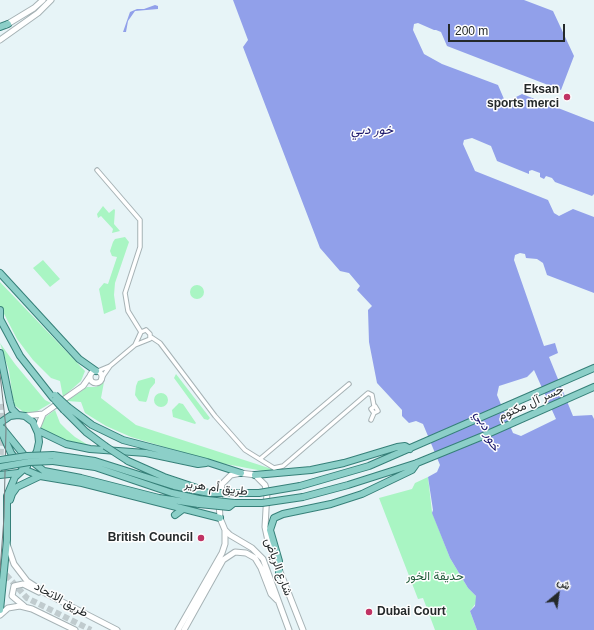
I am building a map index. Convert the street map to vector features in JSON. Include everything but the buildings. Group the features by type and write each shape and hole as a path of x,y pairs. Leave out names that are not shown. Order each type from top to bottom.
{"main road":[{"path":"0,28 34,8 43,0"},
{"path":"1,39 38,13 51,0"},
{"path":"0,273 79,359 101,374 101,379 99,382 83,386 43,414 10,416 0,423"},
{"path":"0,310 0,318 14,347 41,382 86,432 105,446 155,474 197,487 207,492"},
{"path":"0,353 12,409 18,415"},
{"name":"جسر آل مكتوم","path":"422,443 594,368"},
{"path":"83,386 92,372 97,371"},
{"path":"90,376 94,383"},
{"name":"جسر آل مكتوم","path":"428,459 594,387"},
{"path":"66,409 92,425 123,440 255,476 316,469 350,462 397,447 405,446 410,449"},
{"path":"0,610 7,540 7,496 18,473 31,462 39,447 37,429 43,414"},
{"path":"25,416 37,429 66,444 90,449 146,453 198,464 208,462"},
{"path":"0,423 14,444 31,462 49,472 80,478 159,498 199,502"},
{"path":"0,423 1,431 11,453 24,468 40,476 78,482 220,518"},
{"name":"طريق أم هرير","path":"0,460 27,456 95,461 167,485 207,492 253,494 300,486 353,472 422,443"},
{"name":"طريق أم هرير","path":"0,467 53,458 95,467 199,502 228,507 234,503 262,503 303,497 348,485 428,459"},
{"path":"279,574 279,562 270,530 272,522 278,516 331,504 362,494 412,470 417,463"},
{"path":"0,475 18,473"},
{"name":"شارع الرياض","path":"241,473 231,475 224,480 219,502 220,518 225,530 235,539 256,551 263,559 289,630"},
{"path":"6,519 14,490 40,476"},
{"name":"شارع الرياض","path":"255,476 263,481 267,492 266,534 279,574 303,630"},
{"path":"175,515 183,509"},
{"path":"178,630 222,553 225,544 225,530"},
{"name":"طريق الاتحاد","path":"7,540 11,556 18,572 32,585 117,630"},
{"path":"184,630 224,560 235,552 246,552 255,558 261,568 271,594 278,600"},
{"path":"26,607 12,596 12,589 16,584 23,584 57,599"},
{"name":"طريق الاتحاد","path":"0,615 8,608 14,606 26,607 75,630"}],"street":[{"path":"97,170 140,220 140,246 125,293 128,311 141,332"},
{"path":"135,345 141,332 145,330 148,331 151,337 158,340 215,416 245,450 272,467 280,467 368,394 372,395 374,406 378,409 374,413 371,420"},
{"path":"101,379 110,366 135,345 147,341 151,337"},
{"path":"97,371 110,366"},
{"path":"260,459 349,384"}],"green space":[{"path":"103,206 109,213 114,209 115,210 114,224 120,231 112,233 113,229 101,216 98,218 97,214"},
{"path":"125,237 129,242 115,283 114,295 116,309 104,314 99,289 104,283 108,284 117,257 112,256 110,251 113,242 115,239"},
{"path":"43,260 60,279 50,287 33,268"},
{"path":"0,282 85,371 81,381 63,397 60,381 51,378 33,360 17,339 0,306"},
{"path":"197,285 202,287 204,292 202,297 197,299 192,297 190,292 192,287"},
{"path":"0,343 15,364 45,400 51,403 34,413 25,413 14,405 9,371"},
{"path":"176,374 210,418 208,420 204,419 174,378"},
{"path":"152,377 155,379 155,383 150,389 146,402 139,401 135,395 138,381"},
{"path":"104,382 101,398 136,425 275,471 263,471 215,462 131,437 106,426 85,413 81,402 67,401 87,387 96,387"},
{"path":"161,393 166,395 168,400 166,405 161,407 156,405 154,400 156,395"},
{"path":"179,403 183,404 196,423 195,424 173,417 172,410"},
{"path":"55,410 60,423 67,430 75,437 93,448 68,443 39,428 41,420"},
{"name":"حديقة الخور","path":"428,477 432,512 450,558 468,588 476,596 476,603 470,611 477,630 435,630 423,598 418,599 379,498 412,489 415,483"}],"water":[{"name":"خور دبي","path":"233,0 524,0 553,11 574,56 561,90 447,46 441,32 418,23 414,24 413,30 424,54 442,64 498,85 504,99 508,101 522,94 594,122 594,194 592,196 555,182 552,178 546,176 544,179 540,177 540,173 532,170 529,171 529,174 497,161 491,146 472,138 464,140 463,144 475,171 548,200 554,213 559,216 573,209 594,217 594,293 547,275 543,263 537,259 526,258 525,254 520,253 515,255 514,260 544,346 555,343 558,353 549,357 573,416 592,415 594,419 594,630 477,630 470,611 475,606 476,596 468,588 450,558 432,513 433,510 428,477 437,472 440,465 423,424 416,421 409,423 402,416 402,410 377,383 369,342 368,310 372,306 357,290 360,286 349,273 340,271 320,248 243,47 248,40","holes":["534,370 556,419 521,436 513,433 497,395 499,386 527,377"]},
{"path":"155,5 158,6 158,9 135,11 128,21 126,32 123,32 130,12"}],"tunnel":[{"path":"0,404 2,424 0,473"},
{"path":"0,568 27,598 91,630"}],"railway":[{"path":"0,374 6,428 4,517 0,571"}],"place":[{"name":"Eksan sports merci","path":"567,97"},
{"name":"British Council","path":"201,538"},
{"name":"Dubai Court","path":"369,612"}]}
